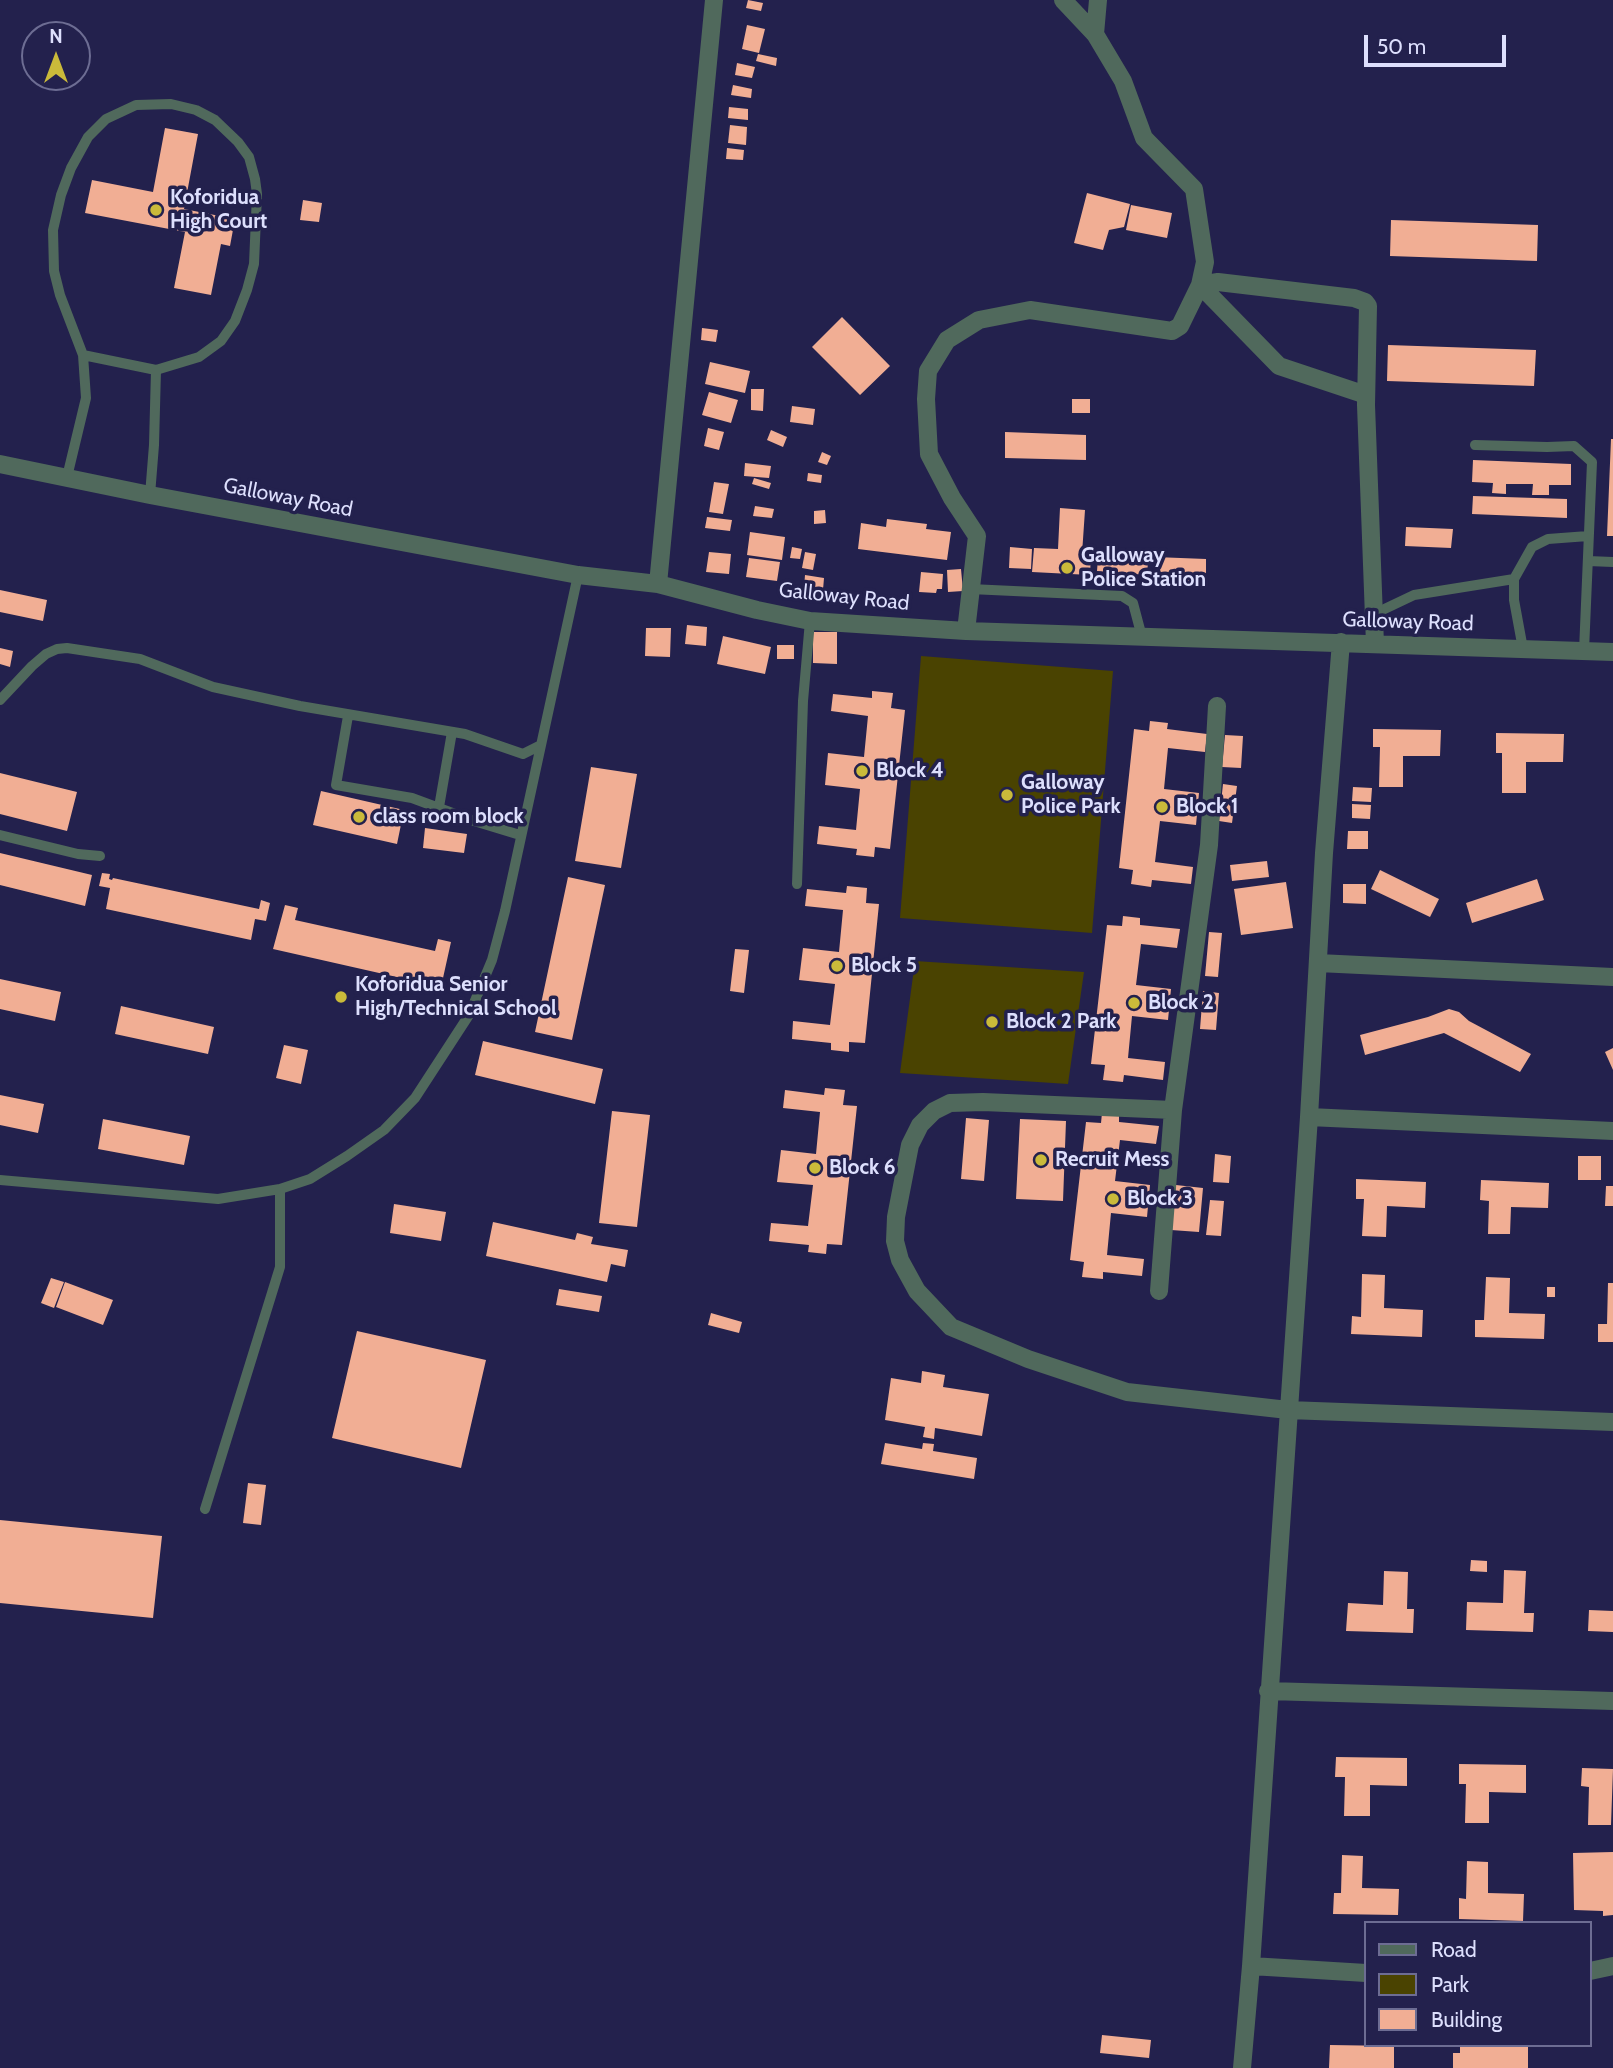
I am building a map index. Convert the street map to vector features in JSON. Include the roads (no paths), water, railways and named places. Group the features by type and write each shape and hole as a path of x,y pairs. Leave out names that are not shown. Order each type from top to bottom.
{"street":[{"path":"658,584 714,0"},
{"path":"966,631 977,536 952,498 929,454 926,399 928,370 947,341 978,320 1030,310 1172,331 1180,326 1200,285 1205,262 1194,189 1144,138 1124,82 1095,34 1063,0"},
{"path":"1095,34 1098,0"},
{"path":"1200,285 1218,282 1354,298 1365,302 1369,311 1366,395 1375,644"},
{"path":"1200,285 1279,366 1366,395"},
{"name":"Galloway Road","path":"0,464 150,495 578,575 658,584 810,621 966,631 1613,652"},
{"path":"1242,2068 1309,1117 1324,853 1341,642"},
{"path":"1158,1292 1173,1110 1209,845 1217,706"},
{"path":"1318,963 1613,977"},
{"path":"1173,1110 983,1102 950,1103 934,1111 920,1125 910,1145 896,1217 895,1241 900,1261 917,1292 951,1326 997,1347 1127,1392 1288,1410 1613,1422"},
{"path":"1309,1117 1613,1131"},
{"path":"1268,1691 1613,1701"},
{"path":"1251,1966 1364,1973"},
{"path":"1592,1971 1613,1966"}],"lane":[{"path":"67,477 86,398 83,355 60,295 52,252 53,230 61,195 71,168 88,137 106,119 136,105 171,104 196,110 215,120 249,157 257,194 254,264 235,321 221,341 200,357 156,370 83,355"},
{"path":"150,495 156,370"},
{"path":"1475,445 1574,446 1592,462 1584,651"},
{"path":"1523,649 1514,600 1514,579 1531,547 1548,539 1588,536"},
{"path":"1588,561 1613,562"},
{"path":"0,1180 218,1199 280,1189 310,1179 347,1156 384,1130 415,1098 469,1015 492,960 578,575"},
{"path":"1374,614 1414,594 1514,579"},
{"path":"970,590 1122,596 1133,603 1142,637"},
{"path":"797,884 803,701 810,621"},
{"path":"0,701 46,654 67,648 140,659 213,687 348,716 465,734 523,754 541,745"},
{"path":"348,716 336,785 395,793 520,835"},
{"path":"439,807 452,732"},
{"path":"0,835 78,854 100,856"},
{"path":"205,1509 280,1267 280,1189"}],"place":[{"name":"Koforidua High Court","path":"156,210"},
{"name":"Galloway Police Station","path":"1067,568"},
{"name":"Block 4","path":"862,771"},
{"name":"Galloway Police Park","path":"1007,795"},
{"name":"Block 1","path":"1162,807"},
{"name":"class room block","path":"359,817"},
{"name":"Block 5","path":"837,966"},
{"name":"Koforidua Senior High/Technical School","path":"341,997"},
{"name":"Block 2","path":"1134,1003"},
{"name":"Block 2 Park","path":"992,1022"},
{"name":"Recruit Mess","path":"1041,1160"},
{"name":"Block 6","path":"815,1168"},
{"name":"Block 3","path":"1113,1199"}]}
